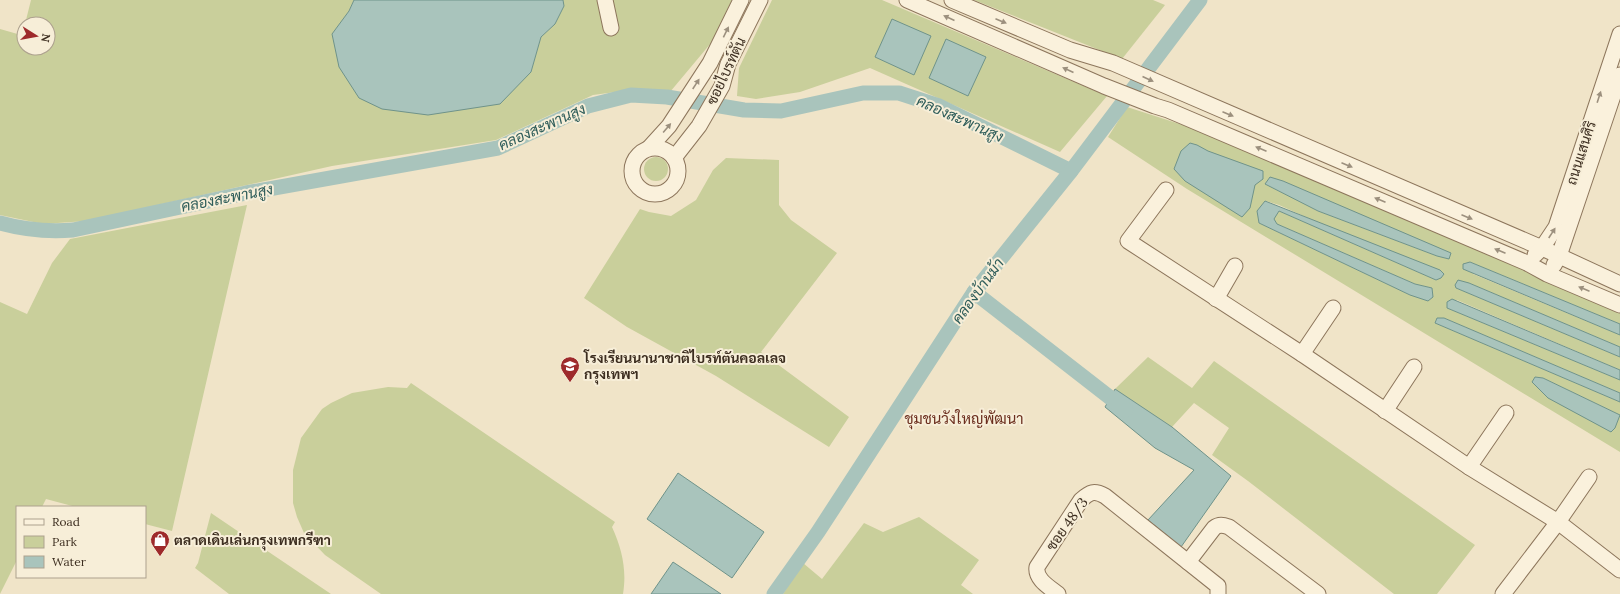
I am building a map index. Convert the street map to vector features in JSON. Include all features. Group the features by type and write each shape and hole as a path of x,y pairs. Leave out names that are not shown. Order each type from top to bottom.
{"street":[{"path":"605,0 611,28"},
{"name":"ซอยไบรท์ตัน","path":"741,0 710,63 669,126 649,148 636,158 632,168 634,180 638,187 644,191 651,194 658,194 665,192 671,187 678,174 678,167 674,158 699,126 722,86 728,64 760,0"},
{"path":"907,0 1104,86 1168,110 1527,263 1548,274 1620,305"},
{"path":"952,0 1070,50 1112,64 1192,98 1542,248 1620,284"},
{"name":"ถนนแสนศิริ","path":"1527,263 1542,248 1556,227 1620,34"},
{"name":"ถนนแสนศิริ","path":"1548,274 1559,256 1620,75"},
{"path":"649,148 657,147 664,149 674,158"},
{"path":"1166,190 1128,242 1302,354 1469,467 1558,522 1620,570"},
{"path":"1216,299 1235,266"},
{"path":"1302,354 1333,308"},
{"path":"1385,411 1414,366"},
{"path":"1469,467 1506,413"},
{"path":"1503,594 1558,522 1589,477"},
{"name":"ซอย 48/3","path":"1058,594 1038,577 1036,572 1037,567 1081,500 1090,492 1105,496 1188,562 1218,586 1218,594"},
{"path":"1188,562 1214,528 1218,525 1223,525 1230,527 1318,594"}],"green space":[{"path":"31,0 354,0 349,11 332,35 531,72 541,37 555,24 564,6 563,0 732,0 711,43 670,92 623,91 593,95 496,140 332,166 86,221 43,224 0,215 0,29 16,34 16,56 56,56 56,16 27,16"},
{"path":"772,0 882,0 1107,96 1060,152 870,68 800,92 756,99 737,96 739,68"},
{"path":"974,0 1153,0 1165,5 1122,59"},
{"path":"1127,107 1186,126 1620,311 1620,324 1470,262 1473,274 1620,335 1620,347 1469,283 1456,288 1620,357 1620,370 1457,300 1447,308 1620,380 1620,393 1444,318 1437,318 1435,323 1620,402 1620,415 1620,452 1187,189 1108,137","holes":["1283,181 1406,235 1449,259 1437,256 1318,211 1266,184","1266,201 1279,205 1441,278 1436,280 1279,211 1273,219 1277,224 1415,284 1432,288 1410,295 1259,223 1257,211","1535,377 1543,378 1620,415"]},
{"path":"656,157 661,158 667,164 667,174 661,180 656,181 651,180 645,174 644,169 645,164 651,158"},
{"path":"726,158 779,160 779,205 791,220 837,253 761,352 849,417 829,447 716,376 627,327 584,298 640,209 671,216 696,200 713,170"},
{"path":"247,205 172,531 146,524 146,506 72,506 46,499 42,506 16,506 16,562 0,594 0,302 27,314 52,263 70,239"},
{"path":"1148,357 1192,388 1214,361 1475,545 1437,594 1394,594 1212,455 1229,428 1194,403 1172,427 1115,389"},
{"path":"411,383 615,522 612,527 621,552 624,568 623,594 381,594 325,555 304,533 293,503 293,470 301,438 322,409 331,403 352,393 388,387 407,388"},
{"path":"211,513 331,594 229,594 195,568 198,563"},
{"path":"919,517 979,560 961,585 973,594 783,594 803,563 822,579 864,523 883,532"}],"water":[{"path":"354,0 563,0 564,6 555,24 541,37 531,72 500,104 428,115 382,109 359,98 339,67 332,34 349,11"},
{"path":"892,19 931,36 914,75 875,57"},
{"path":"946,39 986,57 968,96 929,78"},
{"path":"1190,143 1263,171 1263,179 1255,185 1250,208 1242,217 1185,181 1174,169 1181,151"},
{"path":"1270,177 1283,181 1451,253 1449,259 1437,256 1318,211 1265,184"},
{"path":"1265,201 1440,270 1444,274 1441,278 1436,280 1279,211 1274,219 1277,224 1415,284 1432,288 1433,297 1428,301 1410,295 1259,223 1257,211"},
{"path":"1470,262 1620,324 1620,335 1463,269 1463,264"},
{"path":"1458,280 1469,283 1620,347 1620,357 1456,288 1455,285"},
{"path":"1452,299 1620,370 1620,380 1447,308 1447,302"},
{"path":"1437,318 1444,318 1620,393 1620,402 1435,323"},
{"path":"1535,377 1543,378 1620,415 1615,428 1611,432 1548,398 1532,382"},
{"path":"1115,389 1172,427 1231,476 1181,547 1148,520 1194,470 1155,448 1105,407"},
{"path":"678,473 764,532 732,578 647,519"},
{"path":"673,562 721,594 651,594"}],"waterway":[{"name":"คลองบ้านม้า","path":"774,594 818,532 974,292 1071,171 1200,0"},
{"name":"คลองสะพานสูง","path":"0,223 36,230 73,230 246,193 498,148 588,106 631,95 667,97 744,110 781,111 863,93 899,93 939,106 1071,171"},
{"path":"974,292 1126,410"}],"place":[{"name":"โรงเรียนนานาชาติไบรท์ตันคอลเลจ กรุงเทพฯ","path":"570,383"},
{"name":"ตลาดเดินเล่นกรุงเทพกรีฑา","path":"160,557"}],"district":[{"name":"ชุมชนวังใหญ่พัฒนา","path":"964,419"}]}
